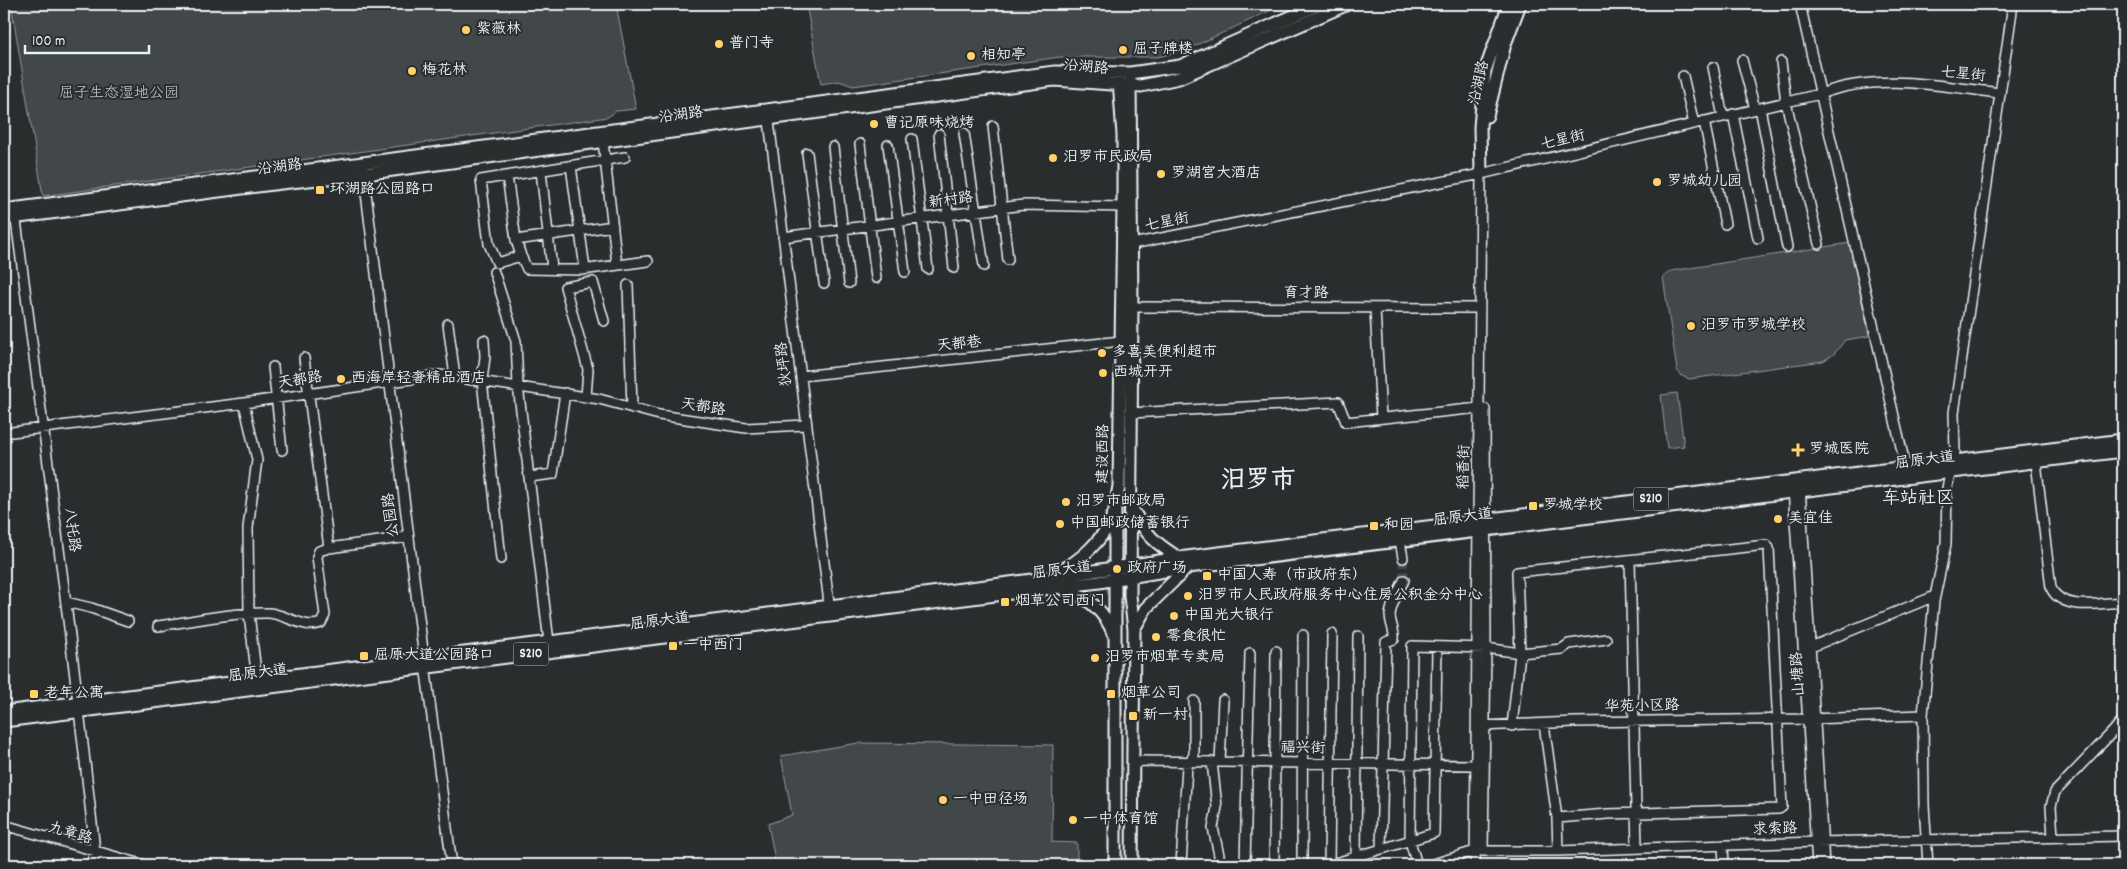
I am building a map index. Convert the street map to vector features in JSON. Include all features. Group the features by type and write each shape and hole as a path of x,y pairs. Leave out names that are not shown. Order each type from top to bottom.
{"main road":[{"name":"沿湖路","path":"9,214 364,174 603,141 768,114 1055,72 1180,72 1320,4"},
{"name":"沿湖路","path":"9,214 362,162 614,130 1054,80 1141,86 1348,4"},
{"name":"沿湖路","path":"1484,174 1488,112 1505,44 1520,4"},
{"name":"沿湖路","path":"1484,174 1480,127 1485,71 1506,7"},
{"name":"建设西路","path":"1114,865 1116,509 1119,486 1125,73"},
{"name":"建设西路","path":"1124,86 1132,244 1130,413 1132,508 1130,596 1134,630 1132,865"},
{"name":"屈原大道","path":"4,721 79,707 257,680 424,663 548,642 1058,587 1179,558 1482,525 1797,487 1951,467 2123,440"},
{"name":"屈原大道","path":"1951,467 2036,462 2123,450"},
{"path":"1132,508 1143,530 1161,547 1179,558"},
{"path":"1048,578 1080,558 1105,531 1116,509"},
{"name":"屈原大道","path":"1130,570 1188,567 1400,541 1482,525"},
{"path":"1134,630 1146,608 1188,567"},
{"name":"屈原大道","path":"4,712 79,707 830,611 1048,578 1116,573"},
{"path":"1058,587 1080,594 1098,610 1109,624 1116,641"}],"street":[{"path":"1800,4 1907,473"},
{"path":"1928,865 1924,805 1923,715 1935,596 1946,544 1947,488 1956,443 1954,413 2013,4"},
{"path":"1742,60 1758,109 1787,247"},
{"path":"1781,62 1786,102 1819,244"},
{"path":"1713,67 1723,117"},
{"path":"1683,76 1694,124"},
{"name":"七星街","path":"1132,244 1484,174 1820,94 1841,86 1895,82 2000,93"},
{"name":"狄坪路","path":"768,114 830,611"},
{"path":"1733,114 1758,238"},
{"path":"1704,121 1726,224"},
{"path":"993,126 1008,260"},
{"path":"964,133 984,266"},
{"path":"938,134 954,268"},
{"path":"912,139 928,269"},
{"path":"603,141 617,265"},
{"path":"860,144 876,278"},
{"path":"888,145 905,272"},
{"path":"833,147 849,283"},
{"path":"807,153 824,283"},
{"path":"521,256 497,263 489,244 481,180 625,158"},
{"name":"公园路","path":"362,162 424,663 452,865"},
{"path":"571,166 585,269"},
{"path":"541,171 552,269"},
{"name":"稻香街","path":"1479,851 1475,765 1481,726 1482,525 1479,408 1484,174"},
{"path":"1482,525 1484,174"},
{"path":"507,176 516,240 527,269 585,269 648,261"},
{"name":"新村路","path":"783,237 1023,205 1123,207"},
{"name":"八托路","path":"9,214 44,427 95,853"},
{"path":"516,240 613,226"},
{"path":"494,272 516,341 518,386 548,642"},
{"path":"586,397 588,369 565,287 592,282 604,321"},
{"path":"628,285 632,408"},
{"name":"育才路","path":"1132,307 1480,308"},
{"path":"1375,308 1381,418"},
{"path":"448,324 455,377"},
{"path":"484,340 485,357 482,380 501,559"},
{"name":"天都巷","path":"801,376 1121,341"},
{"path":"304,358 329,548"},
{"path":"273,367 282,450"},
{"name":"天都路","path":"4,433 244,403 438,375 482,380 586,397 659,415 746,428 806,425"},
{"path":"529,477 553,474 565,394"},
{"path":"1130,413 1338,402 1346,422 1479,408"},
{"path":"244,403 257,460 248,528 249,614 257,680"},
{"path":"2036,462 2051,588 2054,595 2066,603 2123,602"},
{"name":"山塘路","path":"1797,487 1820,842 1824,865"},
{"path":"158,626 249,614 283,615 309,625 321,623 325,615 317,556 319,551 408,537"},
{"path":"1400,541 1402,558"},
{"path":"1512,726 1520,653 1518,572 1766,545 1769,548 1781,808 1557,818"},
{"path":"1630,560 1637,848"},
{"path":"1381,849 1386,642 1394,639 1390,614 1396,600 1398,588 1404,580"},
{"path":"1807,648 1935,596"},
{"path":"66,602 91,608 128,621"},
{"path":"1332,634 1329,865 1434,833 1437,648"},
{"path":"1302,865 1303,635"},
{"path":"1356,858 1358,636"},
{"path":"1417,865 1410,840 1412,646 1482,648 1520,653 1562,649 1569,644 1606,639"},
{"path":"1274,865 1276,651"},
{"path":"1245,865 1250,653"},
{"path":"1218,865 1219,855 1213,828 1217,807 1216,762 1223,700"},
{"path":"1181,865 1187,766 1194,755 1194,701"},
{"name":"华苑小区路","path":"1481,726 1574,722 1812,719 1923,715"},
{"path":"2053,837 2051,806 2055,792 2123,720"},
{"path":"1544,724 1557,818 1558,851"},
{"path":"1475,865 1479,851 1481,726"},
{"name":"福兴街","path":"1132,766 1140,762 1475,765"},
{"name":"九章路","path":"5,830 95,853 130,865"},
{"name":"求索路","path":"1430,865 1479,851 1558,851 1820,842 2123,836"},
{"name":"山塘路","path":"1817,865 1820,842"},
{"path":"1723,845 1724,865"},
{"path":"90,865 95,853 145,865"}],"green space":[{"name":"屈子生态湿地公园","path":"11,4 616,4 636,109 616,111 608,117 43,196"},
{"path":"806,4 1284,4 1188,49 1158,57 1060,57 853,86 839,81 821,84"},
{"path":"1850,243 1869,336 1845,340 1834,354 1823,361 1689,379 1682,376 1677,370 1663,277 1671,271"},
{"path":"1677,393 1684,446 1667,448 1661,395"},
{"name":"一中田径场","path":"858,743 1053,745 1052,842 1077,843 1077,865 776,865 768,824 792,815 781,756"}],"tunnel":[{"path":"1403,558 1404,580"}],"place":[{"name":"紫薇林","path":"466,30"},
{"name":"普门寺","path":"719,44"},
{"name":"屈子牌楼","path":"1123,50"},
{"name":"相知亭","path":"971,56"},
{"name":"梅花林","path":"412,71"},
{"name":"曹记原味烧烤","path":"874,124"},
{"name":"汨罗市民政局","path":"1053,158"},
{"name":"罗湖宫大酒店","path":"1161,174"},
{"name":"罗城幼儿园","path":"1657,182"},
{"name":"环湖路公园路口","path":"320,190"},
{"name":"汨罗市罗城学校","path":"1691,326"},
{"name":"多喜美便利超市","path":"1102,353"},
{"name":"西城开开","path":"1103,373"},
{"name":"西海岸轻奢精品酒店","path":"341,379"},
{"name":"罗城医院","path":"1798,450"},
{"name":"汨罗市邮政局","path":"1066,502"},
{"name":"罗城学校","path":"1533,506"},
{"name":"美宜佳","path":"1778,519"},
{"name":"中国邮政储蓄银行","path":"1060,524"},
{"name":"和园","path":"1374,526"},
{"name":"政府广场","path":"1117,569"},
{"name":"中国人寿（市政府东）","path":"1207,576"},
{"name":"汨罗市人民政府服务中心住房公积金分中心","path":"1188,596"},
{"name":"烟草公司西门","path":"1005,602"},
{"name":"中国光大银行","path":"1174,616"},
{"name":"零食很忙","path":"1156,637"},
{"name":"一中西门","path":"673,646"},
{"name":"屈原大道公园路口","path":"364,656"},
{"name":"汨罗市烟草专卖局","path":"1095,658"},
{"name":"老年公寓","path":"34,694"},
{"name":"烟草公司","path":"1111,694"},
{"name":"新一村","path":"1133,716"},
{"name":"一中田径场","path":"943,800"},
{"name":"一中体育馆","path":"1073,820"}],"district":[{"name":"汨罗市","path":"1258,482"},
{"name":"车站社区","path":"1918,499"}]}
